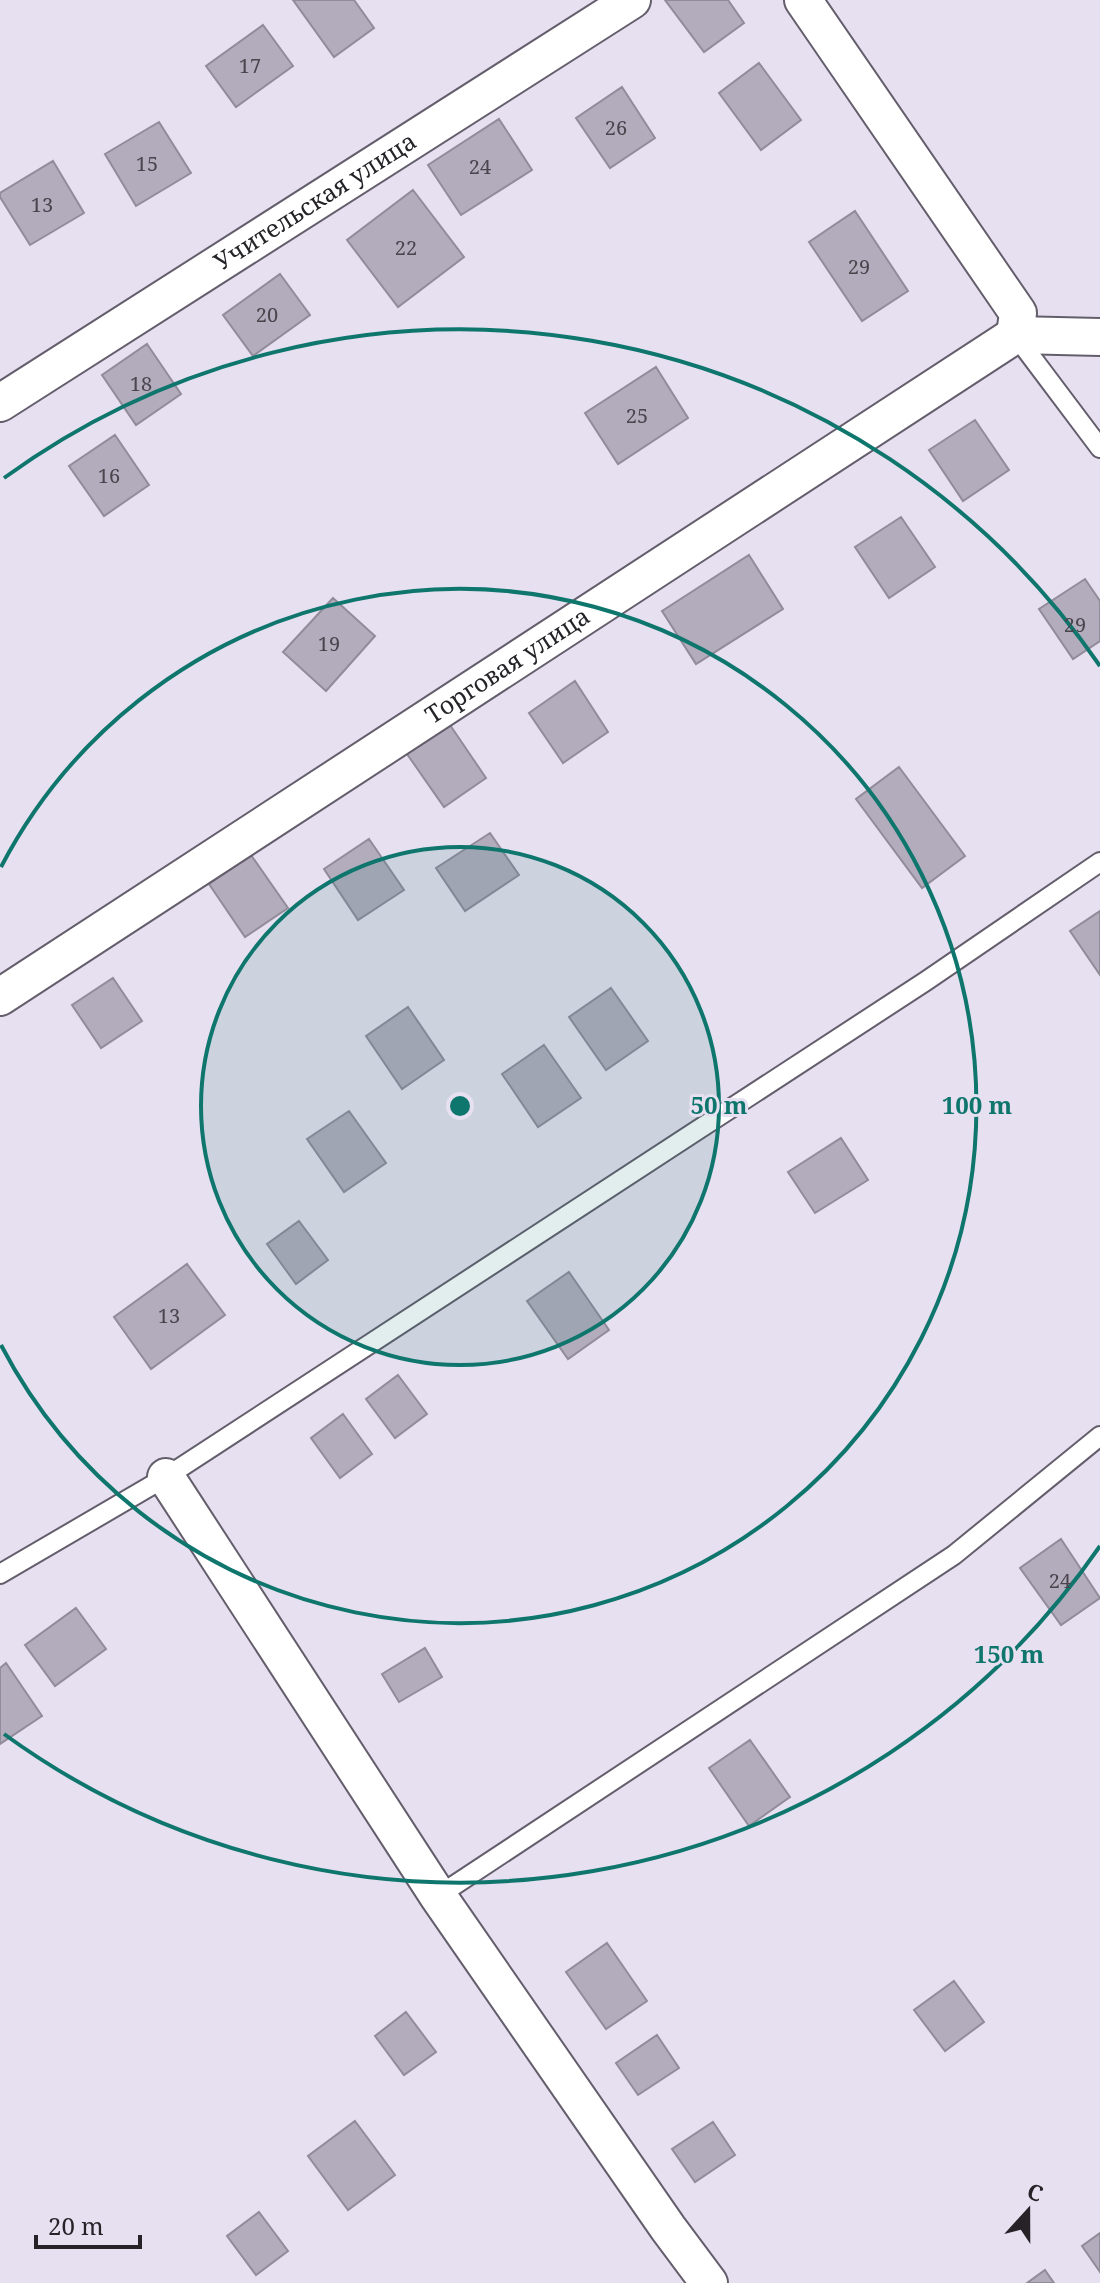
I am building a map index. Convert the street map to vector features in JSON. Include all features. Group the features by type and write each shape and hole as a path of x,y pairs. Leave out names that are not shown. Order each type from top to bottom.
{"street":[{"name":"Учительская улица","path":"0,403 632,0"},
{"path":"803,0 1018,313 1015,335 1100,337"},
{"name":"Торговая улица","path":"0,997 1015,335"},
{"path":"166,1477 438,1896 709,2283"}],"lane":[{"path":"1015,335 1100,448"},
{"path":"0,1574 166,1477 926,981 1100,862"},
{"path":"438,1896 954,1555 1100,1436"}],"building":[{"path":"293,0 354,0 374,28 334,57"},
{"path":"665,0 728,0 744,23 704,52"},
{"path":"263,25 293,66 236,107 206,66"},
{"path":"759,63 801,120 761,150 719,93"},
{"path":"622,87 655,138 610,168 576,118"},
{"path":"499,119 532,170 461,215 428,165"},
{"path":"159,122 191,173 136,206 105,154"},
{"path":"53,161 84,213 30,245 0,193"},
{"path":"413,190 464,257 398,307 347,240"},
{"path":"855,211 908,291 862,321 809,242"},
{"path":"280,274 310,315 253,356 223,315"},
{"path":"147,344 181,394 136,425 102,375"},
{"path":"656,367 688,418 618,464 585,413"},
{"path":"975,420 1009,470 963,501 929,450"},
{"path":"115,435 149,485 104,516 69,466"},
{"path":"901,517 935,567 889,598 855,547"},
{"path":"749,555 783,609 696,664 662,611"},
{"path":"1085,579 1100,601 1100,641 1073,659 1039,609"},
{"path":"333,598 375,636 326,691 283,652"},
{"path":"575,681 608,732 563,763 529,713"},
{"path":"450,725 486,778 444,807 407,754"},
{"path":"899,767 965,856 922,888 856,799"},
{"path":"490,833 519,875 465,911 436,868"},
{"path":"369,839 404,890 358,920 324,869"},
{"path":"251,855 288,908 245,937 209,884"},
{"path":"1100,911 1100,975 1070,931"},
{"path":"113,978 142,1021 101,1048 72,1005"},
{"path":"611,988 648,1041 606,1070 569,1017"},
{"path":"408,1007 444,1060 402,1089 366,1036"},
{"path":"544,1045 581,1098 538,1127 502,1074"},
{"path":"349,1111 386,1163 344,1192 307,1139"},
{"path":"841,1138 868,1180 815,1213 788,1172"},
{"path":"299,1221 328,1260 296,1284 267,1244"},
{"path":"187,1264 225,1315 151,1369 114,1317"},
{"path":"569,1272 609,1330 568,1359 527,1301"},
{"path":"398,1375 427,1414 395,1438 366,1399"},
{"path":"343,1414 372,1454 340,1478 311,1438"},
{"path":"1061,1539 1100,1598 1061,1625 1020,1568"},
{"path":"76,1608 106,1649 55,1686 25,1645"},
{"path":"425,1648 442,1677 399,1702 382,1674"},
{"path":"6,1663 42,1716 0,1744 0,1668"},
{"path":"750,1740 790,1797 749,1826 709,1768"},
{"path":"607,1943 647,2001 606,2029 566,1972"},
{"path":"954,1981 984,2022 945,2051 914,2010"},
{"path":"406,2012 436,2052 404,2075 375,2036"},
{"path":"657,2035 679,2068 638,2095 616,2063"},
{"path":"355,2121 395,2175 348,2210 308,2156"},
{"path":"713,2122 735,2155 695,2182 672,2149"},
{"path":"259,2212 288,2251 256,2275 227,2236"},
{"path":"1100,2233 1100,2272 1082,2246"},
{"path":"1045,2270 1054,2283 1027,2283"}]}
